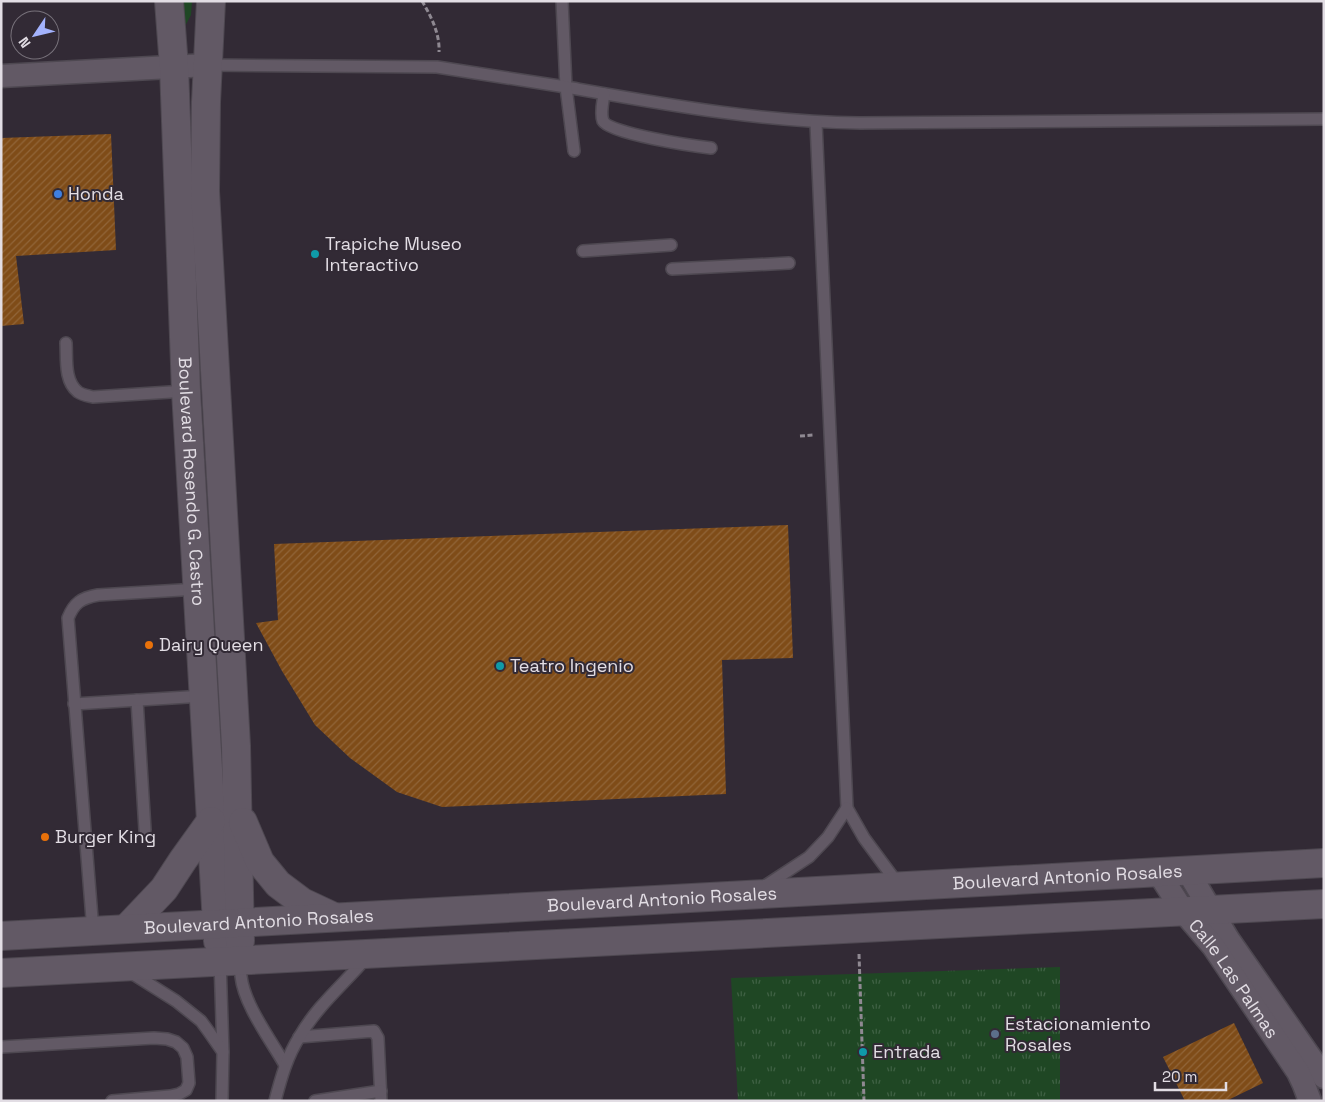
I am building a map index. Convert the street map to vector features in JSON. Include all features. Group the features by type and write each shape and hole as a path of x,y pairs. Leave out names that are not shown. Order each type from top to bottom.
{"main road":[{"name":"Boulevard Rosendo G. Castro","path":"169,1 174,67 186,390 211,821 228,923 230,960"},
{"name":"Boulevard Rosendo G. Castro","path":"211,1 206,102 205,191 238,810 228,923"},
{"path":"238,810 260,862 278,884 302,902 335,917"},
{"path":"127,928 164,889 211,821"},
{"name":"Boulevard Antonio Rosales","path":"1,936 1324,863"},
{"path":"1,973 1324,904"}],"street":[{"path":"1,76 208,65"},
{"name":"Calle Las Palmas","path":"1187,870 1228,939 1324,1077"},
{"name":"Calle Las Palmas","path":"1158,872 1183,911 1213,946 1298,1072 1310,1101"}],"lane":[{"path":"562,1 566,87 574,151"},
{"path":"208,65 438,67 736,115 816,123 1324,119"},
{"path":"604,94 602,111 604,121 610,128 665,141 711,148"},
{"path":"816,123 847,808 864,838 900,886"},
{"path":"583,251 671,245"},
{"path":"672,269 789,263"},
{"path":"66,343 68,376 79,393 93,398 186,390"},
{"path":"93,931 68,618 77,602 88,597 198,589"},
{"path":"74,704 204,696"},
{"path":"137,700 145,830"},
{"path":"752,894 810,857 828,837 847,808"},
{"path":"275,1101 286,1065 299,1037 317,1012 370,953"},
{"path":"222,1101 223,1052 230,960"},
{"path":"230,960 241,977 246,997 256,1016 286,1065"},
{"path":"120,966 157,988 201,1021 223,1052"},
{"path":"299,1037 374,1031 378,1038 381,1096 315,1101"},
{"path":"1,1047 154,1038 176,1042 183,1048 187,1058 189,1083 186,1090 170,1096 112,1101"}],"path":[{"path":"422,1 432,19 439,44 438,67"},
{"path":"858,928 864,1101"}],"green space":[{"path":"171,1 192,1 191,15 184,28"},
{"path":"1060,967 1060,1101 738,1101 731,978"}],"building":[{"name":"Honda","path":"111,134 116,250 16,256 24,324 1,326 1,138"},
{"name":"Teatro Ingenio","path":"788,525 793,658 722,660 726,794 442,807 397,792 350,758 315,725 282,671 256,623 278,620 274,544"},
{"path":"1234,1023 1263,1083 1226,1101 1185,1101 1163,1057"}],"place":[{"name":"Honda","path":"58,194"},
{"name":"Trapiche Museo Interactivo","path":"315,254"},
{"name":"Dairy Queen","path":"149,645"},
{"name":"Teatro Ingenio","path":"500,666"},
{"name":"Burger King","path":"45,837"},
{"name":"Estacionamiento Rosales","path":"995,1034"},
{"name":"Entrada","path":"863,1052"}]}
